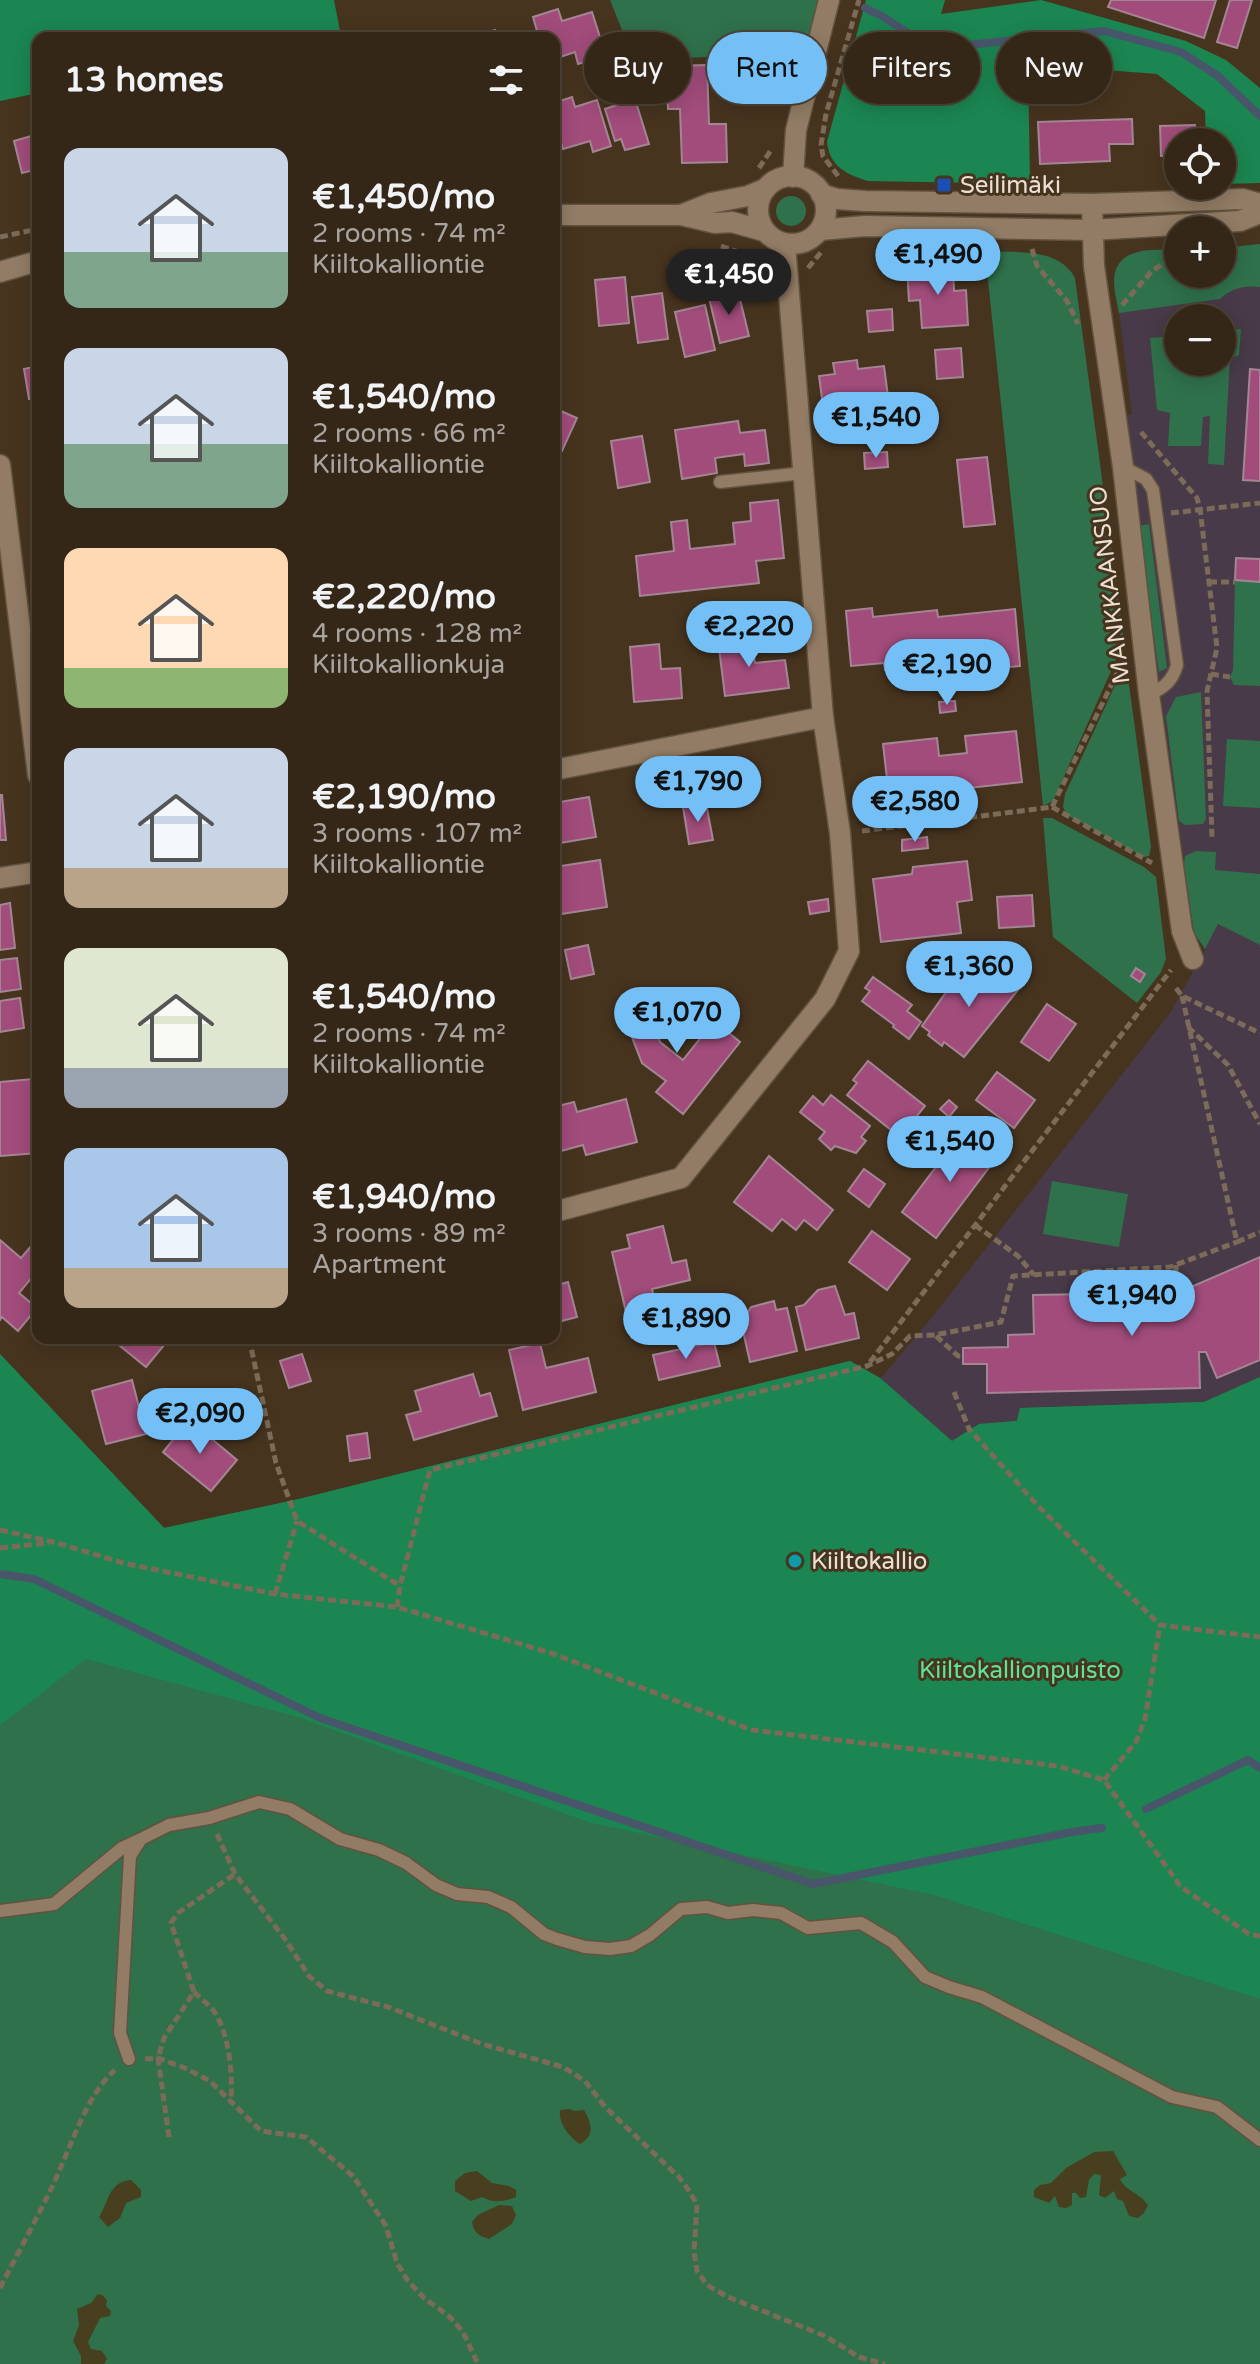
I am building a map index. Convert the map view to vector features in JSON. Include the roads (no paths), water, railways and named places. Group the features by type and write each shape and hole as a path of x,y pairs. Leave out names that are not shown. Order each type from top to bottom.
{"street":[{"path":"793,177 796,130 829,0"},
{"path":"560,215 681,215 715,223 732,222 764,231 785,244 797,244 809,240 820,230 826,213 821,194 811,182 784,177 748,196 711,203 681,215"},
{"path":"764,231 758,216 765,189"},
{"path":"821,194 837,199 865,201 1092,204 1243,199 1260,204"},
{"name":"MANKKAANSUO","path":"1092,204 1094,266 1123,467 1149,694 1182,931 1193,959"},
{"path":"820,230 865,226 1092,230 1240,221 1260,213"},
{"path":"560,1210 681,1178 825,999 849,951 840,833 823,717 785,244"},
{"path":"0,272 32,263"},
{"path":"0,465 32,726"},
{"path":"560,769 823,717"},
{"path":"0,878 32,873"}],"lane":[{"path":"1123,467 1146,479 1153,490 1177,665 1174,676 1159,690 1149,694"},
{"path":"720,482 803,473"},
{"path":"0,1911 54,1904 122,1848 169,1825 209,1818 259,1802 290,1809 340,1839 379,1850 406,1863 436,1885 457,1894 488,1897 511,1907 544,1934 585,1947 610,1949 631,1946 650,1935 681,1909 707,1907 728,1913 753,1910 781,1913 808,1928 861,1923 893,1942 925,1977 982,1997 1172,2097 1217,2107 1260,2140"},
{"path":"129,2059 120,2033 130,1856 141,1839"}],"waterway":[{"path":"865,8 928,46 958,46 1104,31 1181,52 1218,76 1260,116"},
{"path":"0,1574 34,1579 320,1718 813,1884 1102,1828"},
{"path":"1146,1809 1248,1760 1260,1768"}],"place":[{"name":"Seilimäki","path":"944,185"},
{"name":"Kiiltokallio","path":"795,1561"}],"park label":[{"name":"Kiiltokallionpuisto","path":"1020,1670"}]}
